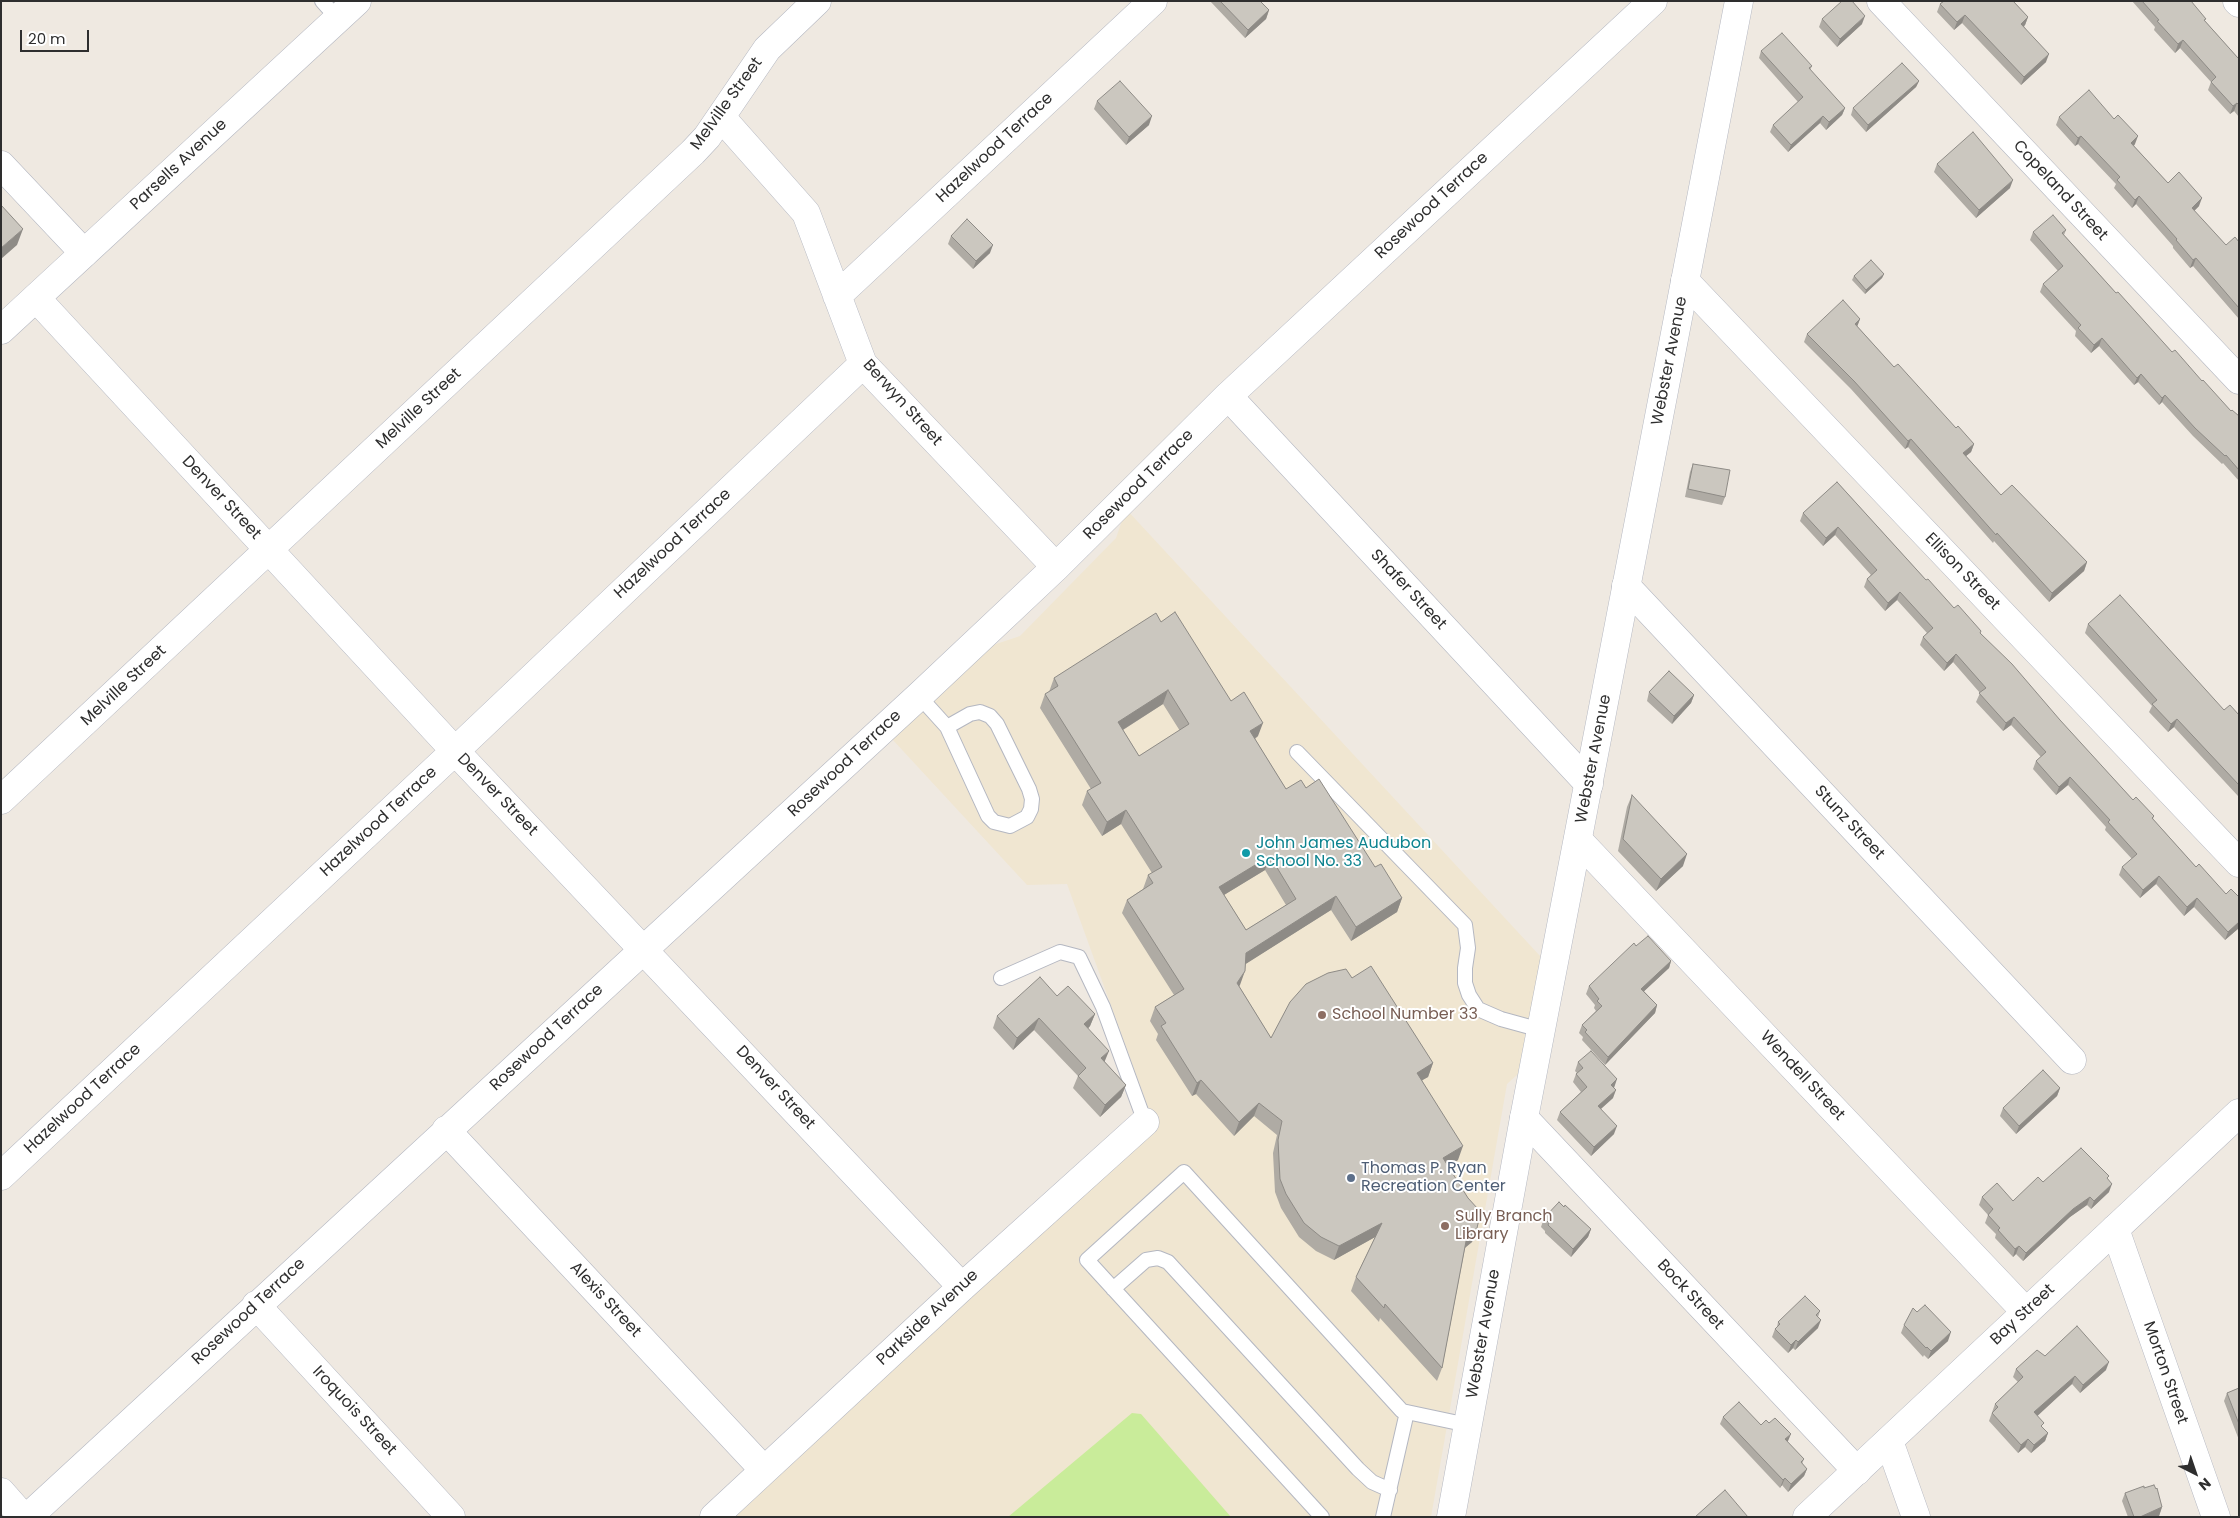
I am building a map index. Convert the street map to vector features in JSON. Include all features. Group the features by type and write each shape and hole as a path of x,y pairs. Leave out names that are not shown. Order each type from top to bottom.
{"street":[{"name":"Melville Street","path":"1,800 694,152 721,117 767,49 817,1"},
{"name":"Hazelwood Terrace","path":"837,296 1153,1"},
{"name":"Rosewood Terrace","path":"28,1517 919,696 1056,567 1228,396 1653,1"},
{"name":"Webster Avenue","path":"1451,1517 1524,1118 1739,1"},
{"name":"Copeland Street","path":"1881,1 2239,380"},
{"name":"Parsells Avenue","path":"1,330 84,253 339,7"},
{"name":"Berwyn Street","path":"721,117 806,213 863,364 1056,567"},
{"path":"1,165 84,253"},
{"name":"Ellison Street","path":"1685,281 2239,863"},
{"name":"Denver Street","path":"36,298 455,751 644,948 962,1287"},
{"name":"Hazelwood Terrace","path":"1,1176 455,751 863,364"},
{"name":"Shafer Street","path":"1228,396 1589,784"},
{"name":"Stunz Street","path":"1626,586 2072,1060"},
{"name":"Wendell Street","path":"1578,840 2026,1312"},
{"name":"Bay Street","path":"1807,1517 2239,1112"},
{"name":"Bock Street","path":"1524,1118 1856,1471"},
{"name":"Parkside Avenue","path":"714,1517 962,1287 1145,1122"},
{"name":"Alexis Street","path":"446,1130 764,1470"},
{"name":"Morton Street","path":"2115,1229 2216,1517"},
{"name":"Iroquois Street","path":"256,1305 451,1517"},
{"path":"1889,1441 1916,1517"},
{"path":"1,1492 23,1517"}],"lane":[{"path":"919,696 947,727 988,816 994,822 1010,826 1026,817 1031,809 1032,799 1029,789 998,724 990,716 980,712 970,714 947,727"},
{"path":"1297,752 1464,926 1468,948 1465,968 1466,983 1469,995 1478,1009 1501,1019 1541,1030"},
{"path":"1001,978 1060,952 1079,957 1103,1007 1145,1122"},
{"path":"1322,1517 1088,1260 1184,1172 1402,1411 1468,1425"},
{"path":"1113,1288 1146,1260 1158,1258 1168,1262 1358,1469 1372,1482 1390,1490"},
{"path":"1384,1517 1407,1412"}],"shaded area":[{"name":"School Number 33","path":"1126,509 1541,957 1518,1074 1507,1084 1431,1517 735,1517 1155,1127 1067,884 1027,885 892,739 993,645 1020,636 1116,538"}],"green space":[{"path":"1132,1413 1141,1414 1231,1517 1008,1517"}],"building":[{"path":"1220,1 1260,1 1269,10 1248,30"},
{"path":"1842,1 1852,1 1865,16 1840,39 1822,19"},
{"path":"1944,1 2013,1 2028,17 2021,24 2049,54 2024,77 1965,15 1957,22 1940,4"},
{"path":"2142,1 2191,1 2206,19 2204,20 2238,58 2239,56 2239,105 2237,103 2233,106 2211,82 2216,77 2183,40 2178,44"},
{"path":"1782,33 1812,66 1809,68 1845,108 1829,122 1823,116 1791,145 1773,125 1803,97 1761,51"},
{"path":"1902,63 1919,81 1868,125 1853,108"},
{"path":"1120,81 1152,116 1129,137 1097,101"},
{"path":"2089,90 2114,119 2118,115 2138,136 2131,143 2168,183 2179,172 2202,198 2192,208 2226,245 2235,237 2239,242 2239,308 2196,258 2193,260 2139,196 2135,200 2117,180 2120,177 2081,136 2078,138 2059,117"},
{"path":"1973,132 2013,180 1979,210 1937,164"},
{"path":"1,205 23,229 1,248"},
{"path":"2053,215 2066,230 2062,233 2116,293 2118,292 2172,352 2175,350 2231,411 2239,416 2239,470 2226,455 2195,428 2165,395 2162,398 2141,374 2137,378 2102,338 2094,345 2078,328 2081,325 2043,284 2063,266 2033,232"},
{"path":"967,219 993,245 976,261 951,236"},
{"path":"1871,260 1884,274 1866,290 1854,276"},
{"path":"1843,300 1860,319 1855,324 1894,367 1898,364 1956,428 1958,426 1974,444 1963,453 2001,495 2012,485 2087,562 2052,593 1997,533 1996,535 1911,439 1908,441 1854,381 1807,334"},
{"path":"1693,464 1730,470 1725,497 1688,489"},
{"path":"1837,482 1926,580 1928,579 1954,608 1958,605 1981,631 1980,633 2012,664 2133,800 2136,797 2154,816 2152,818 2196,867 2199,864 2226,894 2231,889 2239,897 2239,922 2228,932 2197,898 2187,907 2159,876 2143,890 2122,867 2137,854 2108,822 2110,820 2070,777 2059,787 2036,761 2046,752 2014,717 2006,723 1979,693 1986,688 1956,654 1947,663 1923,637 1933,628 1900,592 1888,603 1867,579 1877,570 1838,527 1826,538 1803,513"},
{"path":"2120,595 2224,710 2230,705 2239,715 2239,785 2177,719 2171,724 2152,704 2157,700 2088,624"},
{"path":"1175,612 1231,701 1244,692 1263,723 1250,731 1286,789 1301,780 1306,788 1319,779 1375,867 1381,864 1402,898 1356,927 1336,896 1246,953 1245,971 1237,983 1271,1038 1290,1002 1306,984 1328,973 1346,969 1352,978 1371,966 1433,1063 1417,1073 1463,1146 1443,1158 1468,1198 1478,1209 1480,1215 1477,1228 1467,1236 1442,1368 1385,1304 1384,1308 1356,1277 1382,1223 1339,1246 1321,1237 1304,1223 1286,1194 1280,1179 1278,1140 1282,1121 1259,1103 1239,1122 1201,1080 1197,1083 1161,1026 1166,1023 1155,1007 1184,989 1127,900 1153,883 1148,875 1162,867 1126,810 1107,822 1087,791 1101,783 1045,694 1058,686 1054,678 1156,613 1161,622","holes":["1168,690 1189,724 1139,756 1118,722","1270,856 1296,899 1246,930 1219,887"]},
{"path":"1669,671 1694,695 1674,716 1649,692"},
{"path":"1632,795 1687,854 1661,879 1623,839"},
{"path":"1648,936 1671,961 1641,989 1657,1005 1608,1057 1585,1032 1587,1030 1582,1025 1602,1006 1589,986 1634,943 1636,946"},
{"path":"1040,977 1057,996 1068,986 1095,1014 1084,1024 1109,1051 1101,1058 1126,1085 1105,1105 1078,1076 1086,1068 1039,1018 1017,1038 997,1016"},
{"path":"1591,1051 1617,1079 1611,1085 1616,1090 1598,1106 1617,1126 1594,1147 1560,1112 1587,1087 1576,1074 1583,1068 1578,1062"},
{"path":"2043,1070 2060,1088 2019,1126 2003,1108"},
{"path":"2081,1148 2109,1176 2107,1178 2112,1184 2094,1201 2090,1197 2073,1209 2026,1253 2019,1246 2015,1249 1988,1215 1993,1209 1982,1197 1997,1183 2013,1201 2038,1177 2043,1182"},
{"path":"1559,1202 1564,1207 1565,1205 1591,1229 1573,1249 1548,1225 1549,1223 1544,1218"},
{"path":"1805,1296 1820,1311 1816,1315 1821,1320 1798,1342 1796,1340 1791,1345 1775,1329 1780,1324 1778,1322"},
{"path":"1925,1305 1951,1332 1931,1351 1904,1325 1913,1308 1917,1312"},
{"path":"2077,1326 2109,1362 2083,1385 2075,1376 2034,1412 2044,1423 2041,1426 2048,1433 2034,1445 2028,1439 2021,1445 1992,1413 1998,1407 1995,1404 2023,1377 2016,1369 2037,1350 2045,1356"},
{"path":"2239,1388 2239,1424 2227,1393"},
{"path":"1739,1402 1761,1425 1766,1420 1769,1423 1775,1418 1791,1434 1785,1439 1804,1459 1801,1462 1807,1469 1791,1484 1785,1478 1783,1480 1723,1417"},
{"path":"2154,1485 2157,1488 2162,1507 2140,1517 2134,1517 2125,1493 2144,1486 2144,1488"},
{"path":"1725,1490 1748,1517 1695,1517"}],"place":[{"name":"John James Audubon School No. 33","path":"1246,853"},
{"name":"School Number 33","path":"1322,1015"},
{"name":"Thomas P. Ryan Recreation Center","path":"1351,1178"},
{"name":"Sully Branch Library","path":"1445,1226"}]}
